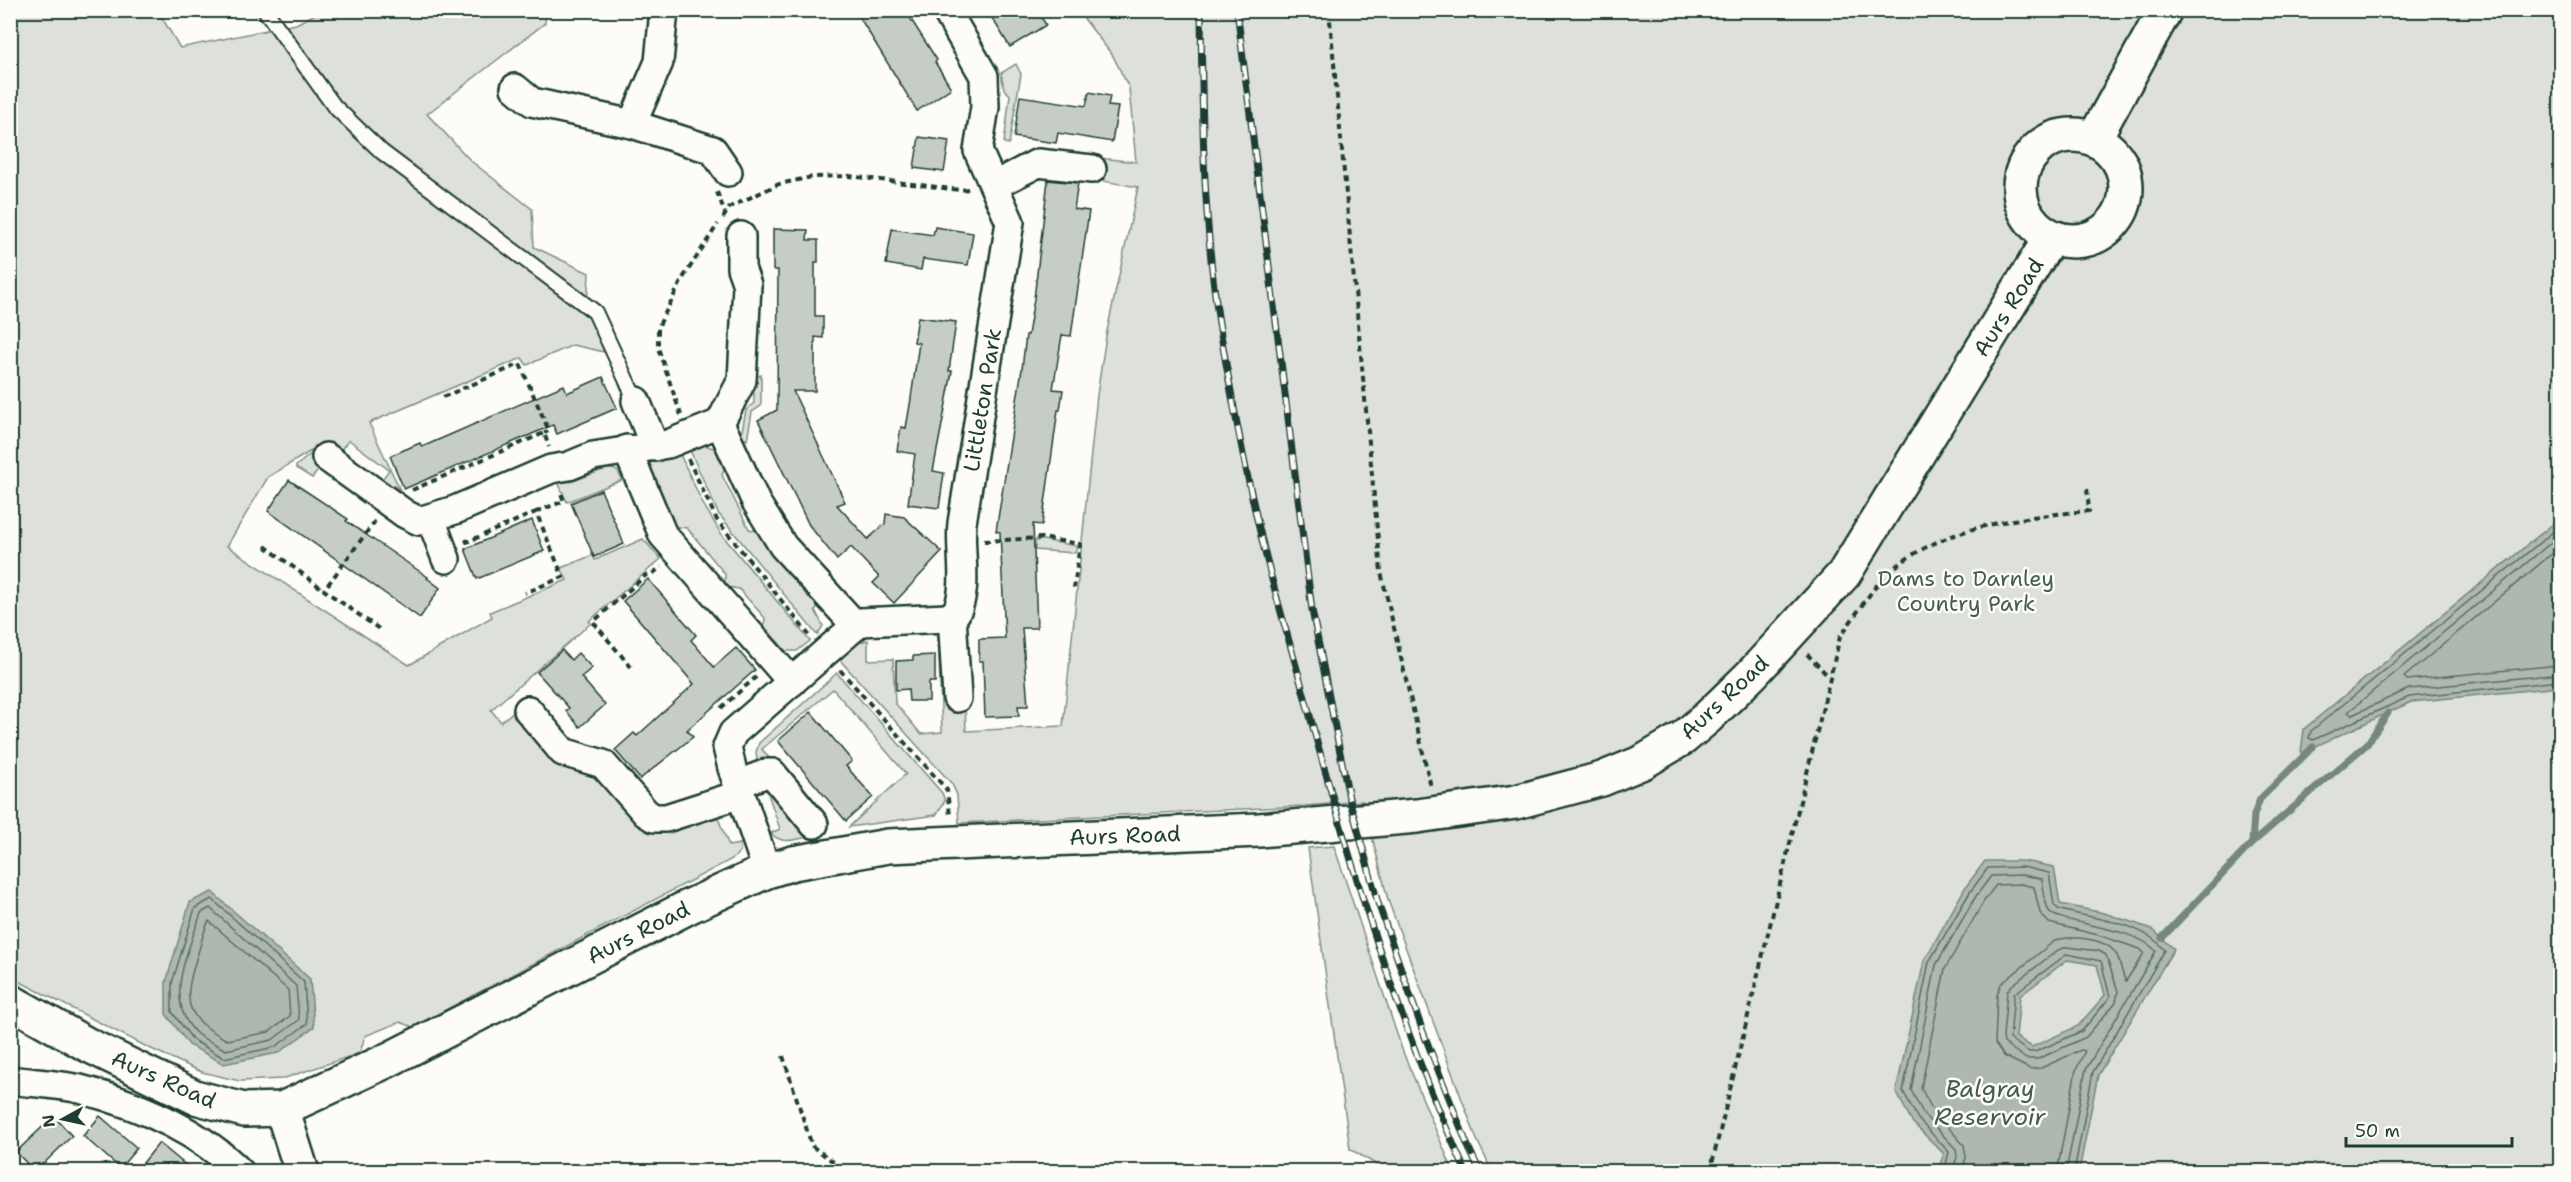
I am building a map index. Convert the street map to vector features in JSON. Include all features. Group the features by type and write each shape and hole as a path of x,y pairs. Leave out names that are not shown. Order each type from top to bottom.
{"street":[{"path":"632,124 659,62 664,10"},
{"name":"Littleton Park","path":"946,10 984,76 985,108 978,151 1010,222 960,543 963,593 960,605 952,615 957,698"},
{"path":"2094,139 2165,10"},
{"path":"515,88 532,102 632,124 713,150 728,172"},
{"name":"Aurs Road","path":"2076,135 2094,139 2109,148 2119,162 2125,177 2126,194 2122,211 2112,225 2099,235 2084,241 2067,241 2051,237 2036,226 2025,211 2020,194 2021,175 2029,158 2042,145 2058,137 2076,135"},
{"path":"995,185 1038,162 1092,169"},
{"path":"326,457 405,514 419,521 443,515 550,469 569,466 593,456 627,449 655,447 720,423 742,380 747,285 741,268 741,236"},
{"name":"Aurs Road","path":"10,1001 86,1044 195,1096 244,1110 282,1109 386,1061 690,906 767,871 836,854 888,846 1259,830 1437,814 1516,802 1602,779 1643,762 1683,738 1708,717 1752,674 1844,574 2051,237"},
{"path":"636,401 655,447"},
{"path":"720,423 756,502 783,546 856,626"},
{"path":"627,449 663,535 792,682"},
{"path":"443,515 446,559"},
{"path":"767,871 727,747 733,733 861,622 947,618 952,615"},
{"path":"528,710 563,752 603,764 646,813 654,818 666,818 740,789 767,772 772,773 814,824"},
{"path":"10,1080 78,1089 138,1109 198,1138 240,1172"},
{"path":"282,1109 302,1172"}],"lane":[{"path":"266,10 334,106 382,152 595,312 636,401"}],"path":[{"path":"1329,10 1381,572 1437,814"},
{"path":"687,436 658,348 658,327 682,278 730,207 779,184 812,177 849,177 960,190 995,185"},
{"path":"443,397 520,364 549,431 544,434"},
{"path":"1710,1172 1840,637 1889,572 1934,543 2013,518 2089,511 2087,487"},
{"path":"443,515 467,542 536,512 563,577 525,593"},
{"path":"960,543 1042,538 1080,544 1074,588"},
{"path":"265,546 324,590"},
{"path":"631,667 593,622 646,575 652,574 677,553"},
{"path":"1800,647 1830,678"},
{"path":"783,1056 812,1146 847,1172"}],"green space":[{"path":"10,11 158,11 180,48 296,24 321,11 546,11 545,23 427,114 471,161 532,209 534,247 589,273 587,306 604,352 573,345 527,365 522,358 369,423 401,492 394,485 390,490 380,482 389,470 349,440 312,478 296,468 324,443 268,477 227,546 409,665 492,617 490,612 567,580 561,568 593,555 595,560 643,539 661,559 491,710 501,722 515,710 600,775 636,811 716,813 729,846 740,844 740,851 734,858 413,1027 400,1022 365,1036 360,1053 282,1079 240,1081 202,1072 147,1047 11,977"},
{"name":"Dams to Darnley Country Park","path":"1078,11 2560,11 2560,1171 1492,1171 1477,1140 1388,900 1363,801 1305,806 959,823 957,795 952,784 839,659 860,642 868,640 868,660 893,659 895,703 921,734 942,732 938,636 945,636 965,705 966,731 1063,726 1097,395 1106,336 1138,187 1097,180 1100,158 1136,162 1129,88 1113,56"},
{"path":"1016,64 1021,74 1009,144 1004,143 1010,95 1004,89 1001,73"},
{"path":"761,375 761,406 752,412 747,440 741,436 746,410 754,403 754,377"},
{"path":"697,442 724,452 728,460 722,475 749,529 763,532 775,556 819,606 815,610 823,626 817,635 718,513 688,446"},
{"path":"678,450 703,504 722,535 810,641 797,651 786,651 764,626 765,618 739,589 727,587 725,574 687,528 670,526 644,465"},
{"path":"608,468 618,471 622,480 567,502 558,482 563,480 571,482"},
{"path":"1043,540 1077,546 1075,553 1035,550 1035,541"},
{"path":"837,673 942,793 945,801 936,815 849,827 906,774 833,689 762,749 769,758 758,767 756,752 759,743"},
{"path":"765,785 812,836 785,840 771,833 780,829"},
{"path":"1334,846 1403,1052 1453,1171 1387,1171 1350,1149 1308,848"}],"water":[{"path":"2560,518 2560,687 2411,702 2301,753 2304,729"},
{"name":"Balgray Reservoir","path":"1985,861 2023,861 2054,867 2060,904 2104,913 2152,929 2174,949 2098,1075 2079,1171 1937,1171 1944,1154 1913,1123 1896,1092 1924,961 1965,888","holes":["2067,960 2097,965 2105,995 2078,1026 2032,1047 2016,1037 2020,996"]},
{"path":"212,892 310,979 314,1027 278,1053 224,1064 189,1045 166,1014 166,982 190,902"}],"building":[{"path":"855,10 905,10 937,60 935,62 951,88 917,111"},
{"path":"987,10 1037,10 1046,25 1010,47"},
{"path":"1089,92 1110,96 1108,106 1118,107 1112,142 1058,133 1056,143 1014,137 1020,96 1086,106"},
{"path":"919,137 949,141 944,172 914,168"},
{"path":"1048,180 1078,183 1074,209 1089,211 1071,336 1062,335 1053,389 1063,390 1060,410 1058,410 1042,525 1033,524 1037,628 1022,628 1028,706 1018,706 1019,716 985,717 983,661 979,661 979,639 1005,638 1000,532 996,531 1026,335 1028,335 1034,299"},
{"path":"935,227 973,233 968,265 923,259 921,270 886,264 892,229 933,235"},
{"path":"773,229 808,230 807,240 818,240 818,262 815,262 815,316 823,316 823,338 815,337 815,391 793,391 845,502 837,505 868,539 885,524 886,514 904,517 942,552 894,603 873,583 879,577 851,547 837,560 809,525 758,420 777,410 778,270 773,270"},
{"path":"918,317 956,322 949,371 952,371 933,471 944,473 939,508 908,504 915,454 897,451 901,427 906,428 910,405 919,343 914,342"},
{"path":"603,377 617,408 557,434 553,425 404,489 390,456 420,443 422,447 564,385 567,393"},
{"path":"289,480 348,519 346,521 428,577 440,588 420,618 268,511"},
{"path":"601,490 624,544 594,557 571,503"},
{"path":"532,520 544,551 477,579 465,549"},
{"path":"648,579 696,635 691,640 714,667 736,648 755,670 687,730 693,737 640,779 615,750 634,733 637,736 694,684 623,601"},
{"path":"562,650 571,660 578,653 592,668 581,677 605,705 580,727 566,711 569,708 537,672"},
{"path":"935,655 935,682 929,682 929,701 909,701 908,689 896,690 896,661 913,660 913,656"},
{"path":"811,712 852,761 846,766 873,797 846,821 778,741"},
{"path":"54,1116 72,1136 35,1172 16,1152"},
{"path":"100,1116 137,1148 120,1168 83,1136"},
{"path":"159,1143 194,1172 154,1172 143,1163"}],"waterway":[{"path":"2252,843 2367,744 2388,713"},
{"path":"2162,938 2252,843 2254,815 2260,799 2313,747"}],"railway":[{"path":"1201,10 1204,167 1214,284 1233,403 1255,510 1278,604 1360,889 1398,1005 1442,1118 1466,1172"},
{"path":"1237,10 1312,610 1349,798 1378,903 1422,1029 1480,1172"}]}
